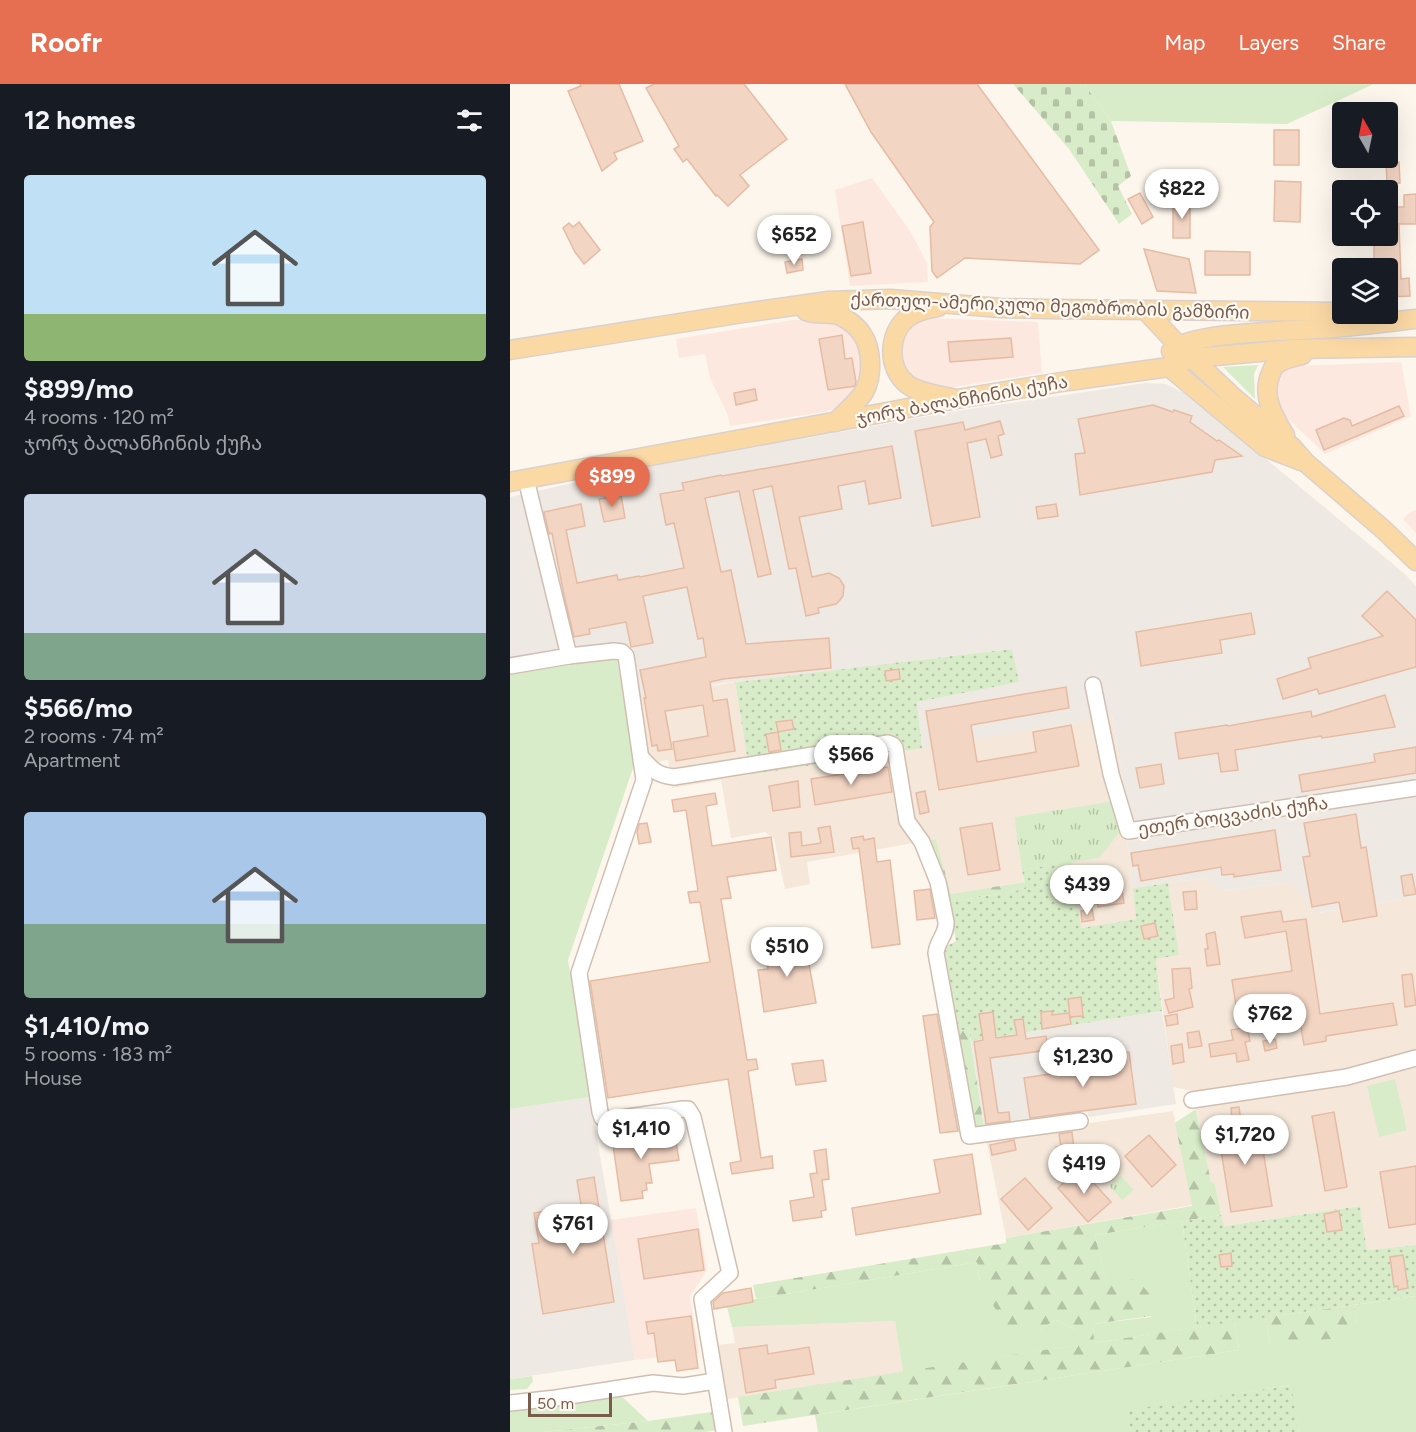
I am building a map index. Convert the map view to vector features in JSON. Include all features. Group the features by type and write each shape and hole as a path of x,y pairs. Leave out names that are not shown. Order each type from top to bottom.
{"main road":[{"name":"ქართულ-ამერიკული მეგობრობის გამზირი","path":"510,350 793,306 855,299 926,301 1001,308 1332,312"},
{"path":"948,304 917,312 908,317 895,333 892,349 896,368 909,386 957,399"},
{"path":"793,306 813,314 838,315 852,322 865,339 870,363 868,383 858,400 836,422"},
{"path":"1146,310 1178,345 1231,395 1292,447 1305,462 1384,530 1416,561"},
{"path":"1398,316 1416,318"},
{"path":"1305,462 1265,447 1169,367 1170,352 1178,345 1207,337 1335,328 1416,318"},
{"name":"ჯორჯ ბალანჩინის ქუჩა","path":"518,481 957,399 1169,367 1193,358 1273,350 1416,347"},
{"path":"1292,447 1271,410 1267,390 1268,380 1274,366 1281,361 1324,348"}],"street":[{"path":"518,481 569,656"},
{"path":"510,666 614,651 622,652 626,656 644,780 579,973 602,1118 608,1120 683,1109 688,1109 693,1117 730,1273 702,1299 724,1432"},
{"name":"ეთერ ბოცვაძის ქუჩა","path":"1093,685 1111,774 1128,831 1416,789"},
{"path":"641,757 661,776 674,777 888,743 893,745 907,821 922,842 938,882 946,922 946,928 936,953 969,1136 1080,1121"},
{"path":"1192,1100 1347,1077 1416,1058"},
{"path":"510,1403 653,1383 683,1386 715,1381"}],"shaded area":[{"path":"872,178 910,231 927,263 928,282 850,286 835,190"},
{"path":"928,318 1038,322 1042,373 947,388 932,387 920,382 905,364 904,341 910,329 917,322"},
{"path":"793,320 841,320 862,342 866,379 847,405 824,412 730,426 727,413 710,378 705,354 679,358 676,339"},
{"path":"1401,362 1411,416 1325,454 1285,416 1279,405 1276,380 1281,370 1292,366"},
{"path":"1145,383 1166,384 1190,396 1405,574 1416,586 1416,897 1317,913 1290,882 1225,891 1203,878 1133,888 1127,841 1133,840 1112,716 922,748 917,702 1018,682 1012,649 724,683 637,699 630,656 510,661 510,497 645,467 957,411"},
{"path":"1416,510 1416,533 1403,519"},
{"path":"735,682 750,775 1112,716 1133,840 1127,841 1137,919 1080,928 1071,862 1099,857 1014,817 1024,882 951,894 936,839 807,862 810,884 785,889 774,839 765,832 731,838 721,780 672,788 668,760 657,762 647,755 637,699"},
{"path":"1203,878 1225,891 1290,882 1318,913 1416,897 1416,1245 1367,1250 1360,1206 1223,1226 1215,1185 1211,1183 1193,1091 1173,1087 1156,959 1178,955 1168,883"},
{"path":"1162,1011 1176,1104 1089,1117 1087,1111 984,1128 971,1041"},
{"path":"590,1097 635,1360 510,1379 510,1109"},
{"path":"1173,1111 1192,1205 1006,1238 986,1138"},
{"path":"696,1208 707,1270 690,1296 699,1353 635,1360 610,1220"},
{"path":"895,1321 903,1372 727,1399 717,1345 735,1343 732,1327"}],"green space":[{"path":"1013,84 1084,84 1111,121 1131,176 1118,186 1132,214 1119,224 1069,149"},
{"path":"1084,84 1374,84 1287,124 1111,121"},
{"path":"1258,365 1254,374 1255,399 1223,367"},
{"path":"1012,649 1019,682 917,702 922,748 750,775 735,682"},
{"path":"617,658 634,765 568,960 590,1097 510,1109 510,674"},
{"path":"1114,801 1119,833 1099,858 1022,870 1014,817"},
{"path":"936,839 951,894 1024,882 1027,889 947,903 926,841"},
{"path":"1071,862 1081,928 1136,919 1133,888 1168,883 1179,955 1156,959 1162,1011 971,1041 969,1030 957,1031 942,947 956,941 954,930 950,926 947,903 1026,889 1022,870"},
{"path":"969,1030 984,1128 973,1130 957,1031"},
{"path":"1395,1079 1407,1130 1379,1137 1367,1086"},
{"path":"1196,1109 1211,1182 1215,1184 1221,1215 1095,1235 1106,1283 1137,1279 1157,1303 1152,1316 1093,1324 1094,1343 1235,1321 1239,1350 743,1426 738,1397 1077,1345 1074,1329 1056,1320 1040,1329 1009,1333 980,1282 977,1262 756,1299 753,1285 1006,1243 1006,1238 1192,1206 1175,1123"},
{"path":"1121,1176 1134,1190 1122,1200 1109,1186"},
{"path":"1360,1206 1367,1250 1416,1245 1416,1296 1197,1327 1182,1221 1221,1215 1224,1226"},
{"path":"1182,1221 1197,1327 1094,1343 1093,1324 1152,1317 1106,1283 1095,1235"},
{"path":"977,1262 980,1282 1040,1329 1056,1320 1074,1329 1078,1345 903,1372 895,1321 732,1327 726,1303 756,1299"},
{"path":"1416,1296 1416,1432 1299,1432 1290,1385 1128,1411 1131,1432 818,1432 815,1415 1239,1350 1235,1321 1266,1317 1270,1345 1357,1325 1354,1305"},
{"path":"1354,1305 1357,1325 1350,1337 1270,1345 1266,1317"},
{"path":"532,1376 533,1381 527,1389 510,1390 510,1379"},
{"path":"1291,1385 1299,1432 1131,1432 1127,1410"},
{"path":"620,1395 648,1421 543,1432 510,1432 510,1412"},
{"path":"719,1411 722,1429 705,1432 543,1432 648,1421"}],"building":[{"path":"580,84 619,84 643,141 614,153 617,159 602,171 568,91 581,86"},
{"path":"654,84 744,84 787,139 740,175 749,186 728,206 716,196 687,159 683,162 674,149 679,146 646,88"},
{"path":"845,84 977,84 1099,250 1080,264 965,258 937,278 932,271 930,227 934,222 871,132"},
{"path":"1274,130 1299,130 1299,165 1274,165"},
{"path":"1399,162 1400,183 1398,180 1387,180 1386,168 1398,168"},
{"path":"1275,181 1301,182 1300,222 1274,221"},
{"path":"1140,193 1153,217 1142,224 1128,199"},
{"path":"1416,194 1416,224 1399,224 1401,279 1409,278 1410,296 1398,297 1398,258 1374,258 1374,246 1398,246 1398,207 1404,207 1404,195"},
{"path":"1173,203 1190,203 1190,238 1173,238"},
{"path":"579,222 600,250 584,264 563,228 569,223 573,227"},
{"path":"863,222 871,273 851,276 842,226"},
{"path":"1144,249 1189,259 1196,293 1157,291"},
{"path":"1205,251 1250,252 1250,275 1205,275"},
{"path":"802,259 803,270 787,273 785,262"},
{"path":"842,335 845,359 852,358 855,386 828,390 819,339"},
{"path":"1011,338 1013,357 950,362 948,342"},
{"path":"755,389 757,400 736,405 734,393"},
{"path":"1153,405 1192,416 1190,422 1242,456 1215,460 1212,472 1080,495 1075,454 1085,453 1078,419"},
{"path":"1399,406 1404,416 1324,450 1316,430 1344,418 1350,420 1352,426"},
{"path":"1000,421 1004,434 998,436 1002,455 991,458 986,439 967,443 980,517 932,526 915,431 963,422 965,430"},
{"path":"892,446 901,498 869,504 865,481 838,486 842,509 799,517 812,577 829,573 839,578 844,586 840,600 836,604 818,608 819,613 806,616 796,568 789,569 772,486 753,490 771,574 758,577 739,491 705,498 721,572 731,570 746,644 829,638 831,668 710,682 713,701 727,699 735,751 676,761 673,742 708,736 703,705 665,711 672,749 658,751 657,745 652,746 640,670 706,657 703,638 698,639 687,587 643,596 653,643 631,647 626,622 589,629 590,634 574,637 552,533 549,534 544,512 581,504 585,526 566,530 577,583 617,575 618,580 640,577 684,568 674,523 666,525 660,494 684,490 682,483"},
{"path":"621,495 625,518 604,522 599,499"},
{"path":"1056,504 1058,516 1038,519 1036,507"},
{"path":"1387,591 1416,620 1416,667 1319,694 1317,689 1283,699 1277,679 1311,668 1308,658 1383,636 1362,616"},
{"path":"1251,613 1255,634 1220,640 1222,653 1141,666 1136,632"},
{"path":"899,669 900,679 886,681 885,671"},
{"path":"1066,687 1069,708 971,725 977,762 1036,752 1033,732 1071,725 1079,766 939,790 926,711"},
{"path":"1385,695 1395,727 1235,750 1238,770 1221,772 1218,753 1179,759 1175,733 1311,711 1312,717"},
{"path":"792,720 794,729 778,732 776,722"},
{"path":"778,732 781,750 769,752 766,734"},
{"path":"1416,747 1416,773 1302,792 1299,775 1375,762 1374,754"},
{"path":"1161,764 1164,784 1140,788 1136,768"},
{"path":"888,767 892,792 815,805 811,779"},
{"path":"798,781 800,807 773,811 769,786"},
{"path":"925,791 929,812 920,814 916,793"},
{"path":"715,793 717,804 706,806 712,846 771,837 776,870 727,877 731,898 721,899 747,1060 756,1059 758,1069 748,1071 761,1158 772,1156 773,1168 732,1174 730,1163 741,1161 728,1079 608,1098 590,981 710,962 700,902 690,903 688,892 698,891 686,810 674,812 672,800"},
{"path":"1356,814 1361,848 1366,847 1377,916 1343,922 1339,902 1312,907 1303,857 1310,856 1304,823"},
{"path":"647,823 651,842 639,844 637,832 639,824"},
{"path":"992,823 1000,870 968,875 960,828"},
{"path":"830,826 834,852 791,857 789,833 801,832 802,846 821,843 818,828"},
{"path":"1275,830 1281,870 1234,877 1234,874 1222,875 1221,867 1141,881 1138,865 1133,866 1131,853"},
{"path":"863,836 864,840 874,838 877,862 890,860 900,944 872,948 859,848 853,849 851,838"},
{"path":"1111,873 1114,885 1121,884 1124,903 1098,907 1093,877"},
{"path":"1412,874 1416,894 1404,896 1401,876"},
{"path":"930,889 935,918 917,920 914,891"},
{"path":"1196,891 1197,909 1185,910 1183,892"},
{"path":"1092,909 1094,920 1082,922 1081,911"},
{"path":"1281,911 1283,922 1306,919 1320,1014 1393,1003 1397,1025 1326,1036 1326,1041 1304,1045 1298,1010 1238,1019 1232,980 1292,971 1286,931 1245,938 1241,917"},
{"path":"1155,923 1158,936 1144,939 1141,926"},
{"path":"1215,932 1220,964 1207,966 1206,934"},
{"path":"805,942 816,1003 764,1012 758,970 768,969 764,948"},
{"path":"1190,968 1192,988 1189,989 1193,1007 1169,1013 1165,1000 1174,998 1172,969"},
{"path":"1412,974 1416,1005 1405,1007 1402,975"},
{"path":"1081,997 1083,1016 1070,1017 1068,999"},
{"path":"1052,1011 1052,1015 1069,1013 1071,1024 1042,1029 1041,1012"},
{"path":"993,1012 996,1038 1017,1035 1014,1020 1023,1019 1026,1039 1046,1036 1048,1050 990,1058 998,1113 1009,1112 1010,1121 986,1124 974,1042 983,1040 979,1014"},
{"path":"937,1014 958,1131 940,1133 923,1016"},
{"path":"1177,1014 1178,1024 1167,1026 1165,1016"},
{"path":"1247,1027 1250,1041 1245,1042 1249,1060 1237,1062 1236,1053 1211,1057 1209,1044 1233,1040 1231,1030"},
{"path":"1199,1031 1202,1046 1189,1048 1187,1033"},
{"path":"1275,1039 1277,1048 1265,1051 1263,1041"},
{"path":"1182,1044 1184,1062 1173,1064 1171,1046"},
{"path":"1129,1052 1136,1104 1030,1118 1024,1078 1096,1067 1095,1056"},
{"path":"823,1060 826,1081 796,1085 792,1064"},
{"path":"1239,1107 1242,1128 1259,1125 1272,1206 1231,1212 1218,1132 1233,1130 1231,1108"},
{"path":"1334,1112 1347,1187 1325,1191 1312,1116"},
{"path":"674,1130 679,1160 649,1164 652,1183 646,1183 647,1190 642,1191 643,1198 621,1201 612,1138"},
{"path":"1072,1132 1075,1159 1058,1161 1056,1147 1061,1147 1059,1134"},
{"path":"1149,1135 1176,1165 1152,1187 1125,1156"},
{"path":"1014,1140 1016,1150 992,1155 990,1145"},
{"path":"826,1149 829,1179 822,1180 826,1210 821,1211 822,1217 793,1221 790,1201 814,1197 810,1174 817,1173 814,1151"},
{"path":"972,1154 981,1214 856,1235 852,1208 940,1193 934,1160"},
{"path":"1416,1166 1416,1224 1389,1228 1380,1172"},
{"path":"1080,1168 1111,1202 1088,1222 1058,1188"},
{"path":"594,1177 614,1302 543,1314 532,1244 539,1243 534,1213 581,1205 577,1180"},
{"path":"1025,1178 1052,1208 1028,1230 1001,1199"},
{"path":"1339,1211 1342,1230 1327,1232 1324,1214"},
{"path":"698,1229 704,1270 644,1279 638,1239"},
{"path":"1231,1253 1232,1266 1221,1267 1219,1255"},
{"path":"1403,1255 1408,1288 1398,1290 1398,1286 1394,1287 1390,1257"},
{"path":"751,1288 753,1302 714,1309 713,1302 723,1293"},
{"path":"691,1316 698,1368 677,1371 675,1360 658,1362 654,1333 648,1334 646,1322"},
{"path":"767,1345 768,1354 809,1347 814,1374 775,1380 776,1388 746,1393 739,1349"}]}
